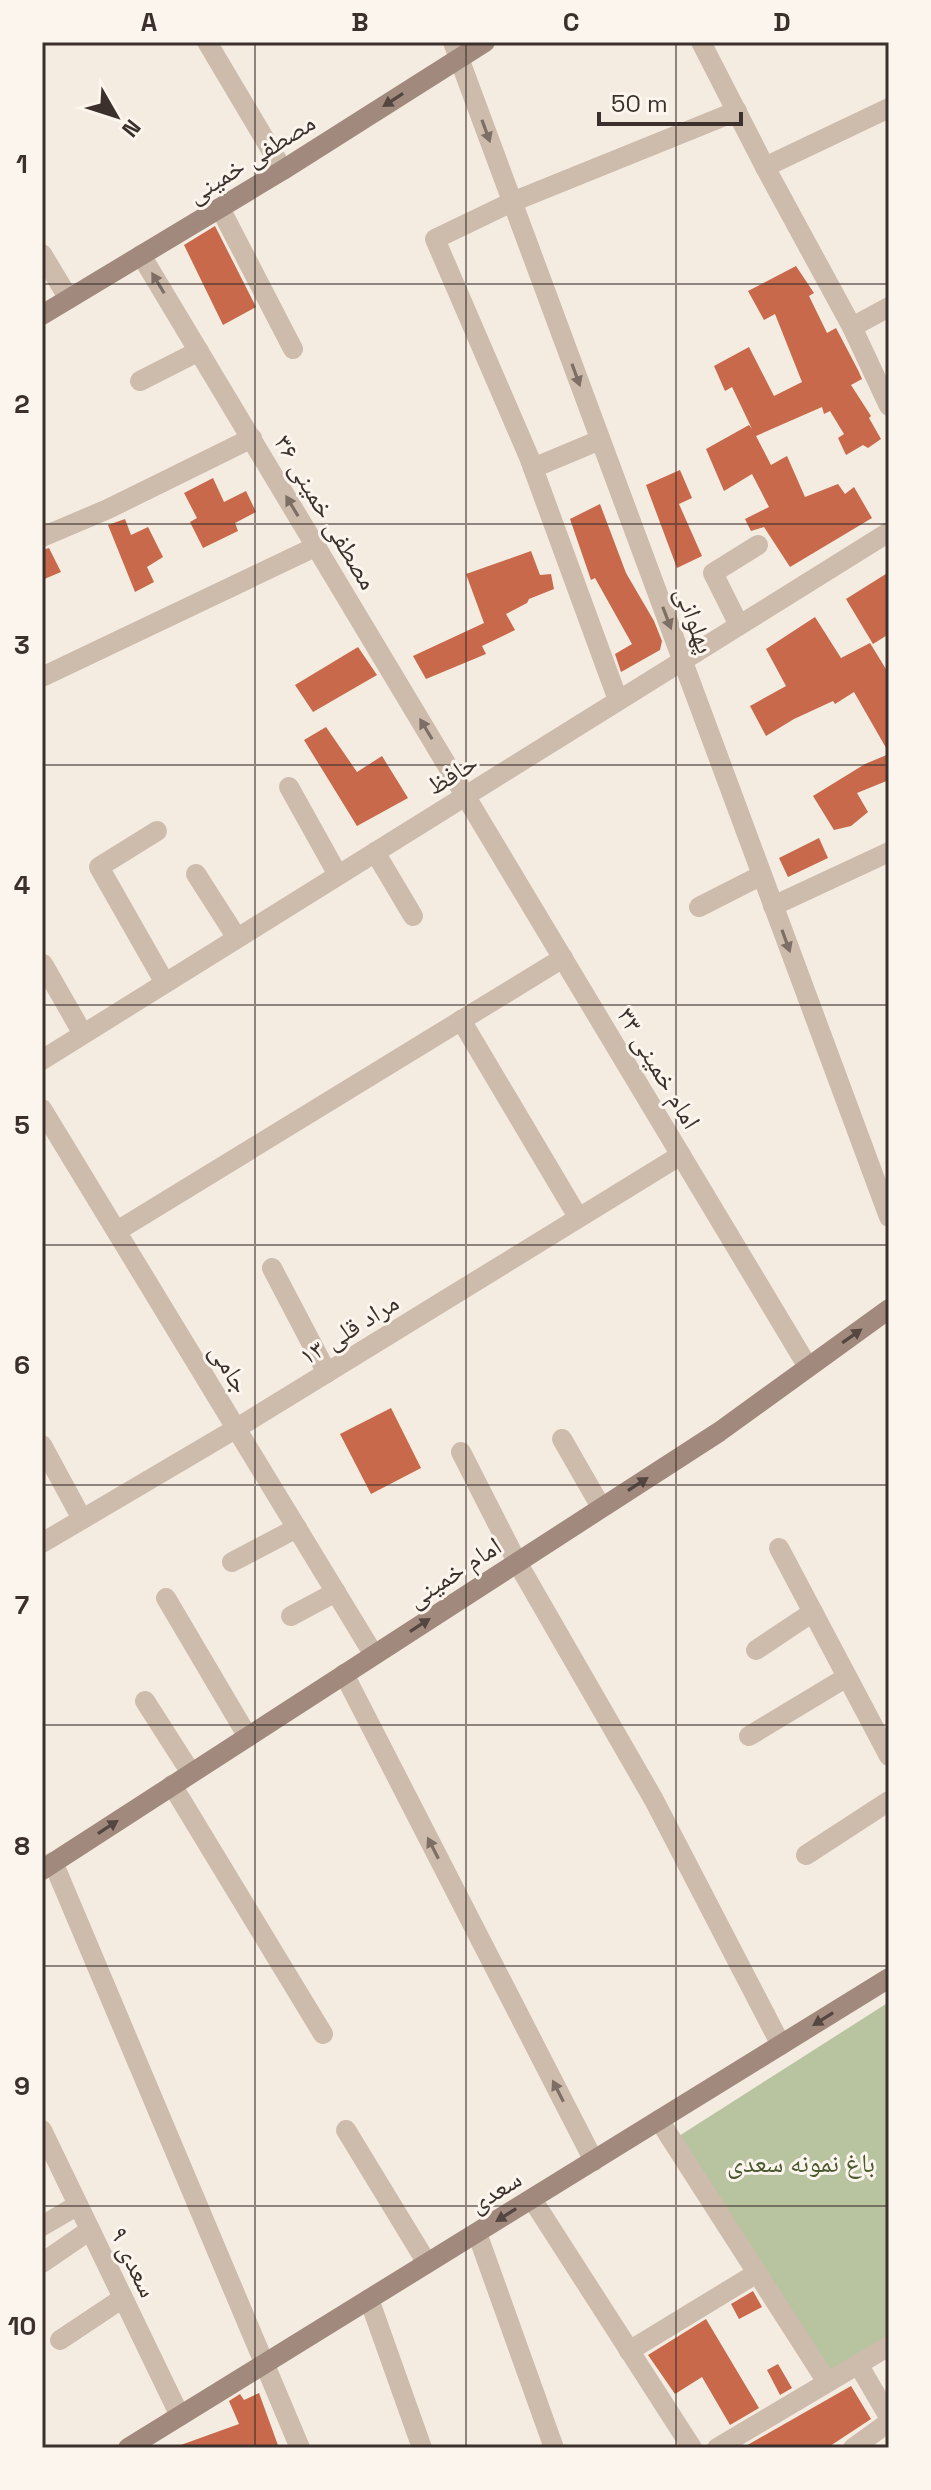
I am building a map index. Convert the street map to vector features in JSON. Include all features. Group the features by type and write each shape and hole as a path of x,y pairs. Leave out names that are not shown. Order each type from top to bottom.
{"main road":[{"name":"مصطفی خمینی","path":"42,315 283,170 456,50 485,42"},
{"name":"امام خمینی","path":"48,1866 719,1432 889,1309"},
{"name":"سعدی","path":"128,2448 889,1978"}],"street":[{"path":"207,42 283,170"},
{"path":"701,42 852,327 889,406"},
{"name":"پهلوانی","path":"456,50 889,1217"},
{"path":"765,167 889,108"},
{"path":"618,700 531,462 435,239 512,202 737,111"},
{"path":"220,208 293,349"},
{"path":"42,254 69,299"},
{"name":"مصطفی خمینی ۳۶","path":"141,255 466,796"},
{"path":"852,327 889,307"},
{"path":"140,381 199,351"},
{"path":"42,537 108,509 252,438"},
{"path":"531,462 600,440"},
{"name":"حافظ","path":"42,1060 889,532"},
{"path":"739,625 713,573 758,545"},
{"path":"42,677 317,546"},
{"path":"289,787 338,875"},
{"name":"امام خمینی ۳۳","path":"466,796 808,1367"},
{"path":"157,831 99,867 165,983"},
{"path":"375,852 413,916"},
{"path":"773,906 889,852"},
{"path":"196,874 237,938"},
{"path":"699,907 762,875"},
{"path":"117,1231 563,958"},
{"path":"43,964 83,1034"},
{"path":"461,1020 578,1217"},
{"name":"جامی","path":"42,1109 374,1655"},
{"name":"مراد قلی ۱۳","path":"42,1543 237,1428 681,1155"},
{"path":"272,1268 327,1373"},
{"path":"562,1439 601,1507"},
{"path":"42,1445 82,1519"},
{"path":"461,1452 517,1562 654,1800 781,2045"},
{"path":"232,1562 297,1528"},
{"path":"779,1548 889,1756"},
{"path":"291,1616 336,1592"},
{"path":"166,1598 248,1737"},
{"path":"756,1650 813,1612"},
{"path":"344,1674 594,2161"},
{"path":"749,1736 847,1677"},
{"path":"145,1701 191,1773"},
{"path":"172,1785 323,2034"},
{"path":"806,1855 889,1801"},
{"path":"48,1866 160,2113 300,2448"},
{"path":"659,2120 827,2382"},
{"name":"سعدی ۹","path":"42,2130 180,2416"},
{"path":"346,2130 427,2263"},
{"path":"532,2199 692,2448"},
{"path":"42,2226 78,2205"},
{"path":"42,2263 90,2230"},
{"path":"477,2233 554,2448"},
{"path":"629,2351 757,2273"},
{"path":"60,2340 123,2298"},
{"path":"369,2299 422,2448"},
{"path":"717,2448 889,2346"},
{"path":"853,2448 889,2419 858,2364"}],"green space":[{"name":"باغ نمونه سعدی","path":"889,2002 889,2336 831,2372 679,2136"}],"building":[{"path":"215,226 256,307 223,325 184,245"},
{"path":"796,266 814,293 809,296 827,333 836,328 858,370 862,379 851,385 871,416 869,418 881,439 868,448 863,445 846,455 838,438 844,434 830,411 824,414 822,407 756,436 771,465 787,456 805,497 838,484 845,494 854,487 872,518 790,567 764,527 751,531 745,519 769,507 752,474 724,491 706,449 749,425 752,429 732,387 725,391 714,366 749,347 774,396 802,382 775,314 764,320 748,291"},
{"path":"680,470 692,498 679,504 702,556 677,568 646,485"},
{"path":"213,478 224,502 246,491 256,512 235,523 238,531 203,548 190,522 197,518 184,493"},
{"path":"600,504 626,573 662,641 660,650 621,672 615,654 632,644 595,578 591,580 570,519"},
{"path":"125,519 131,535 148,527 163,557 147,567 154,582 135,592 108,525"},
{"path":"49,548 61,572 42,580 42,550"},
{"path":"531,551 540,575 551,574 554,589 529,599 506,614 515,630 482,646 486,654 426,679 413,656 484,623 466,574"},
{"path":"889,572 889,634 873,644 846,599"},
{"path":"815,617 841,658 870,643 889,674 889,753 854,692 835,704 833,701 794,719 766,736 750,706 786,686 766,649"},
{"path":"358,647 377,675 313,712 295,685"},
{"path":"326,727 357,772 382,756 408,798 357,826 304,740"},
{"path":"889,754 889,780 857,793 868,812 851,826 834,830 813,796 865,764"},
{"path":"819,838 828,858 788,877 779,858"},
{"path":"391,1408 421,1468 371,1494 340,1434"},
{"path":"753,2291 762,2307 739,2319 731,2304"},
{"path":"706,2319 759,2408 730,2425 702,2377 675,2394 648,2355"},
{"path":"778,2364 792,2388 780,2395 767,2370"},
{"path":"851,2386 871,2419 827,2448 744,2447"},
{"path":"259,2393 279,2448 178,2448 239,2424 229,2401 240,2394 244,2400"}]}
